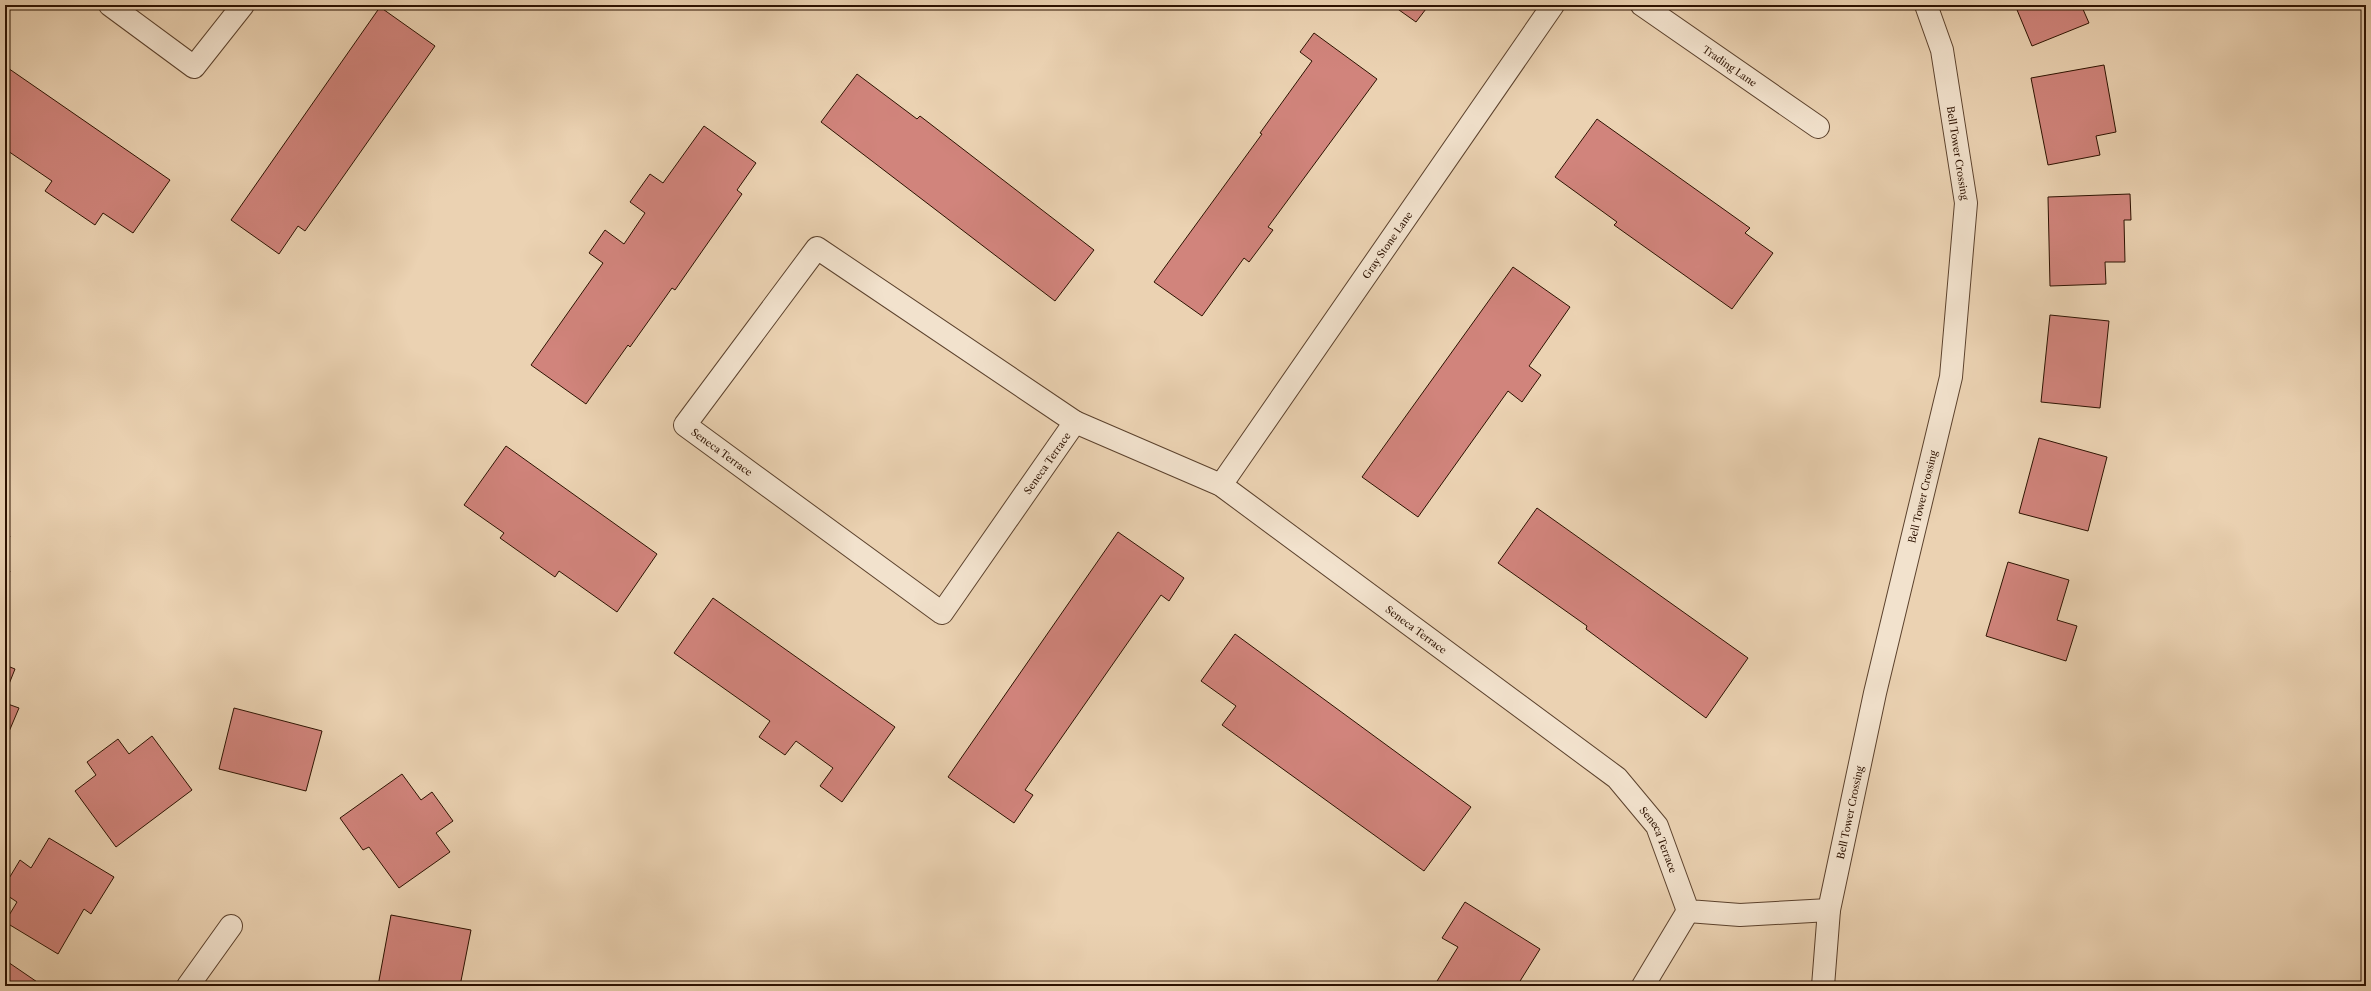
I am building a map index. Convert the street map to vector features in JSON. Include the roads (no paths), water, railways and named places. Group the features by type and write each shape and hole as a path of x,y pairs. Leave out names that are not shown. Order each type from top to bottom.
{"street":[{"path":"110,5 194,67 243,5"},
{"name":"Gray Stone Lane","path":"1221,486 1553,5"},
{"name":"Trading Lane","path":"1642,5 1818,127"},
{"name":"Bell Tower Crossing","path":"1823,986 1829,910 1875,693 1951,377 1966,203 1942,50 1926,5"},
{"name":"Seneca Terrace","path":"1075,422 942,613 685,426 816,248 1075,422 1221,486 1617,778 1657,826 1688,911"},
{"path":"1643,986 1688,911 1740,915 1829,910"},
{"path":"188,986 231,926"}]}
